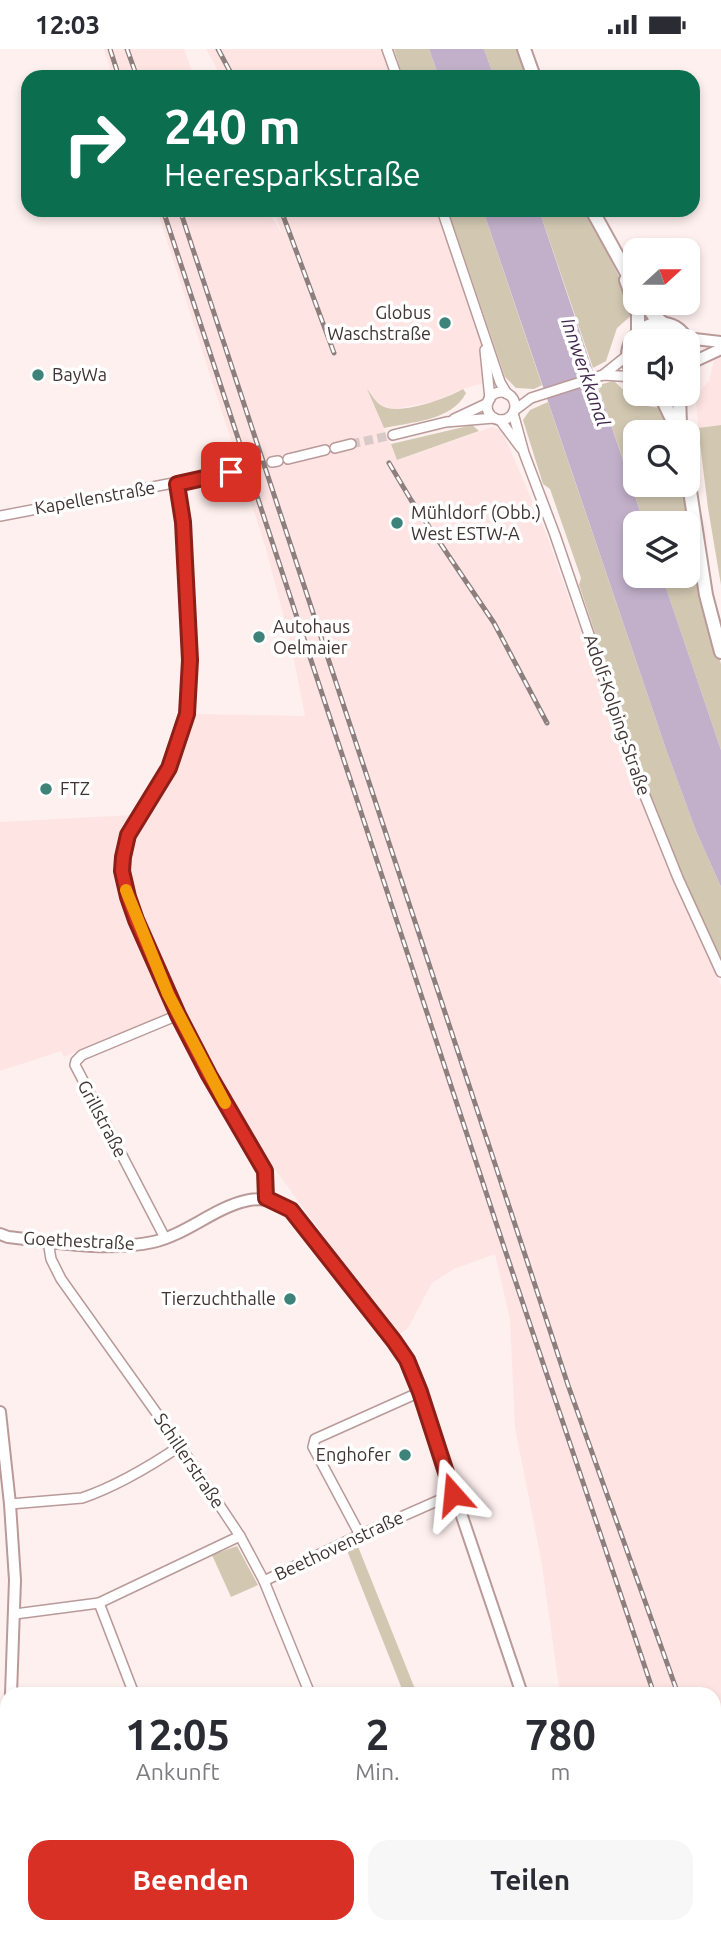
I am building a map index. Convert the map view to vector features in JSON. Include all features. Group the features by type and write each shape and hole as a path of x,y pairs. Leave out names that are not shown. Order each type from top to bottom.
{"main road":[{"path":"524,49 532,70"},
{"path":"596,217 622,267 638,314 638,329"},
{"path":"653,315 664,324"},
{"path":"643,329 650,325 664,324 678,329"},
{"path":"691,497 706,595 721,652"}],"street":[{"path":"387,49 394,70"},
{"path":"444,217 500,382 515,403 514,412"},
{"path":"477,314 486,358 489,411 497,419"},
{"path":"700,340 721,342"},
{"path":"700,361 721,349"},
{"path":"393,435 446,422 508,418 531,398 603,375 623,359"},
{"path":"603,375 623,376"},
{"path":"446,422 489,401 499,392 531,398"},
{"name":"Adolf-Kolping-Straße","path":"514,412 524,453 572,583 639,781 678,878 721,972"},
{"name":"Adolf-Kolping-Straße","path":"497,419 524,453"},
{"path":"335,448 351,444"},
{"path":"288,459 325,450"},
{"name":"Kapellenstraße","path":"0,516 231,472"},
{"path":"177,484 183,522 190,660 187,714 169,768 128,835 122,871 128,897 178,1015 209,1075 265,1171 266,1198 285,1205 302,1222 401,1350 420,1392 520,1687"},
{"name":"Grillstraße","path":"166,1238 75,1065 82,1055 178,1015"},
{"name":"Goethestraße","path":"3,1237 119,1246 145,1244 166,1238 246,1199 266,1198"},
{"name":"Schillerstraße","path":"48,1241 51,1259 61,1279 240,1536 264,1581 307,1687"},
{"path":"360,1535 313,1443 315,1439 420,1392"},
{"path":"0,1412 10,1504 15,1614 11,1687"},
{"path":"10,1504 82,1498 142,1471 180,1447"},
{"name":"Beethovenstraße","path":"264,1581 453,1494"},
{"path":"15,1614 99,1603 240,1536"},
{"path":"99,1603 131,1687"}],"shaded area":[{"path":"104,49 184,49 192,70 111,70"},
{"path":"206,49 394,49 401,70 217,70"},
{"path":"394,49 429,49 436,70 401,70"},
{"path":"484,49 518,49 526,70 492,70"},
{"path":"159,217 271,217 281,232 276,217 450,217 505,377 463,389 432,402 395,409 381,406 368,392 398,460 492,427 502,430 545,531 648,820 693,927 721,985 721,1687 559,1687 541,1559 515,1428 510,1320 495,1254 454,1269 432,1283 408,1328 397,1336 255,1142 197,1038 183,1006 64,1057 61,1051 0,1071 0,822 150,814 173,776 187,744 195,714 305,716 291,645 266,549"},
{"path":"450,217 485,217 542,385 534,389 516,388 505,377"},
{"path":"541,217 589,217 623,285 623,315 632,315 617,328 606,361 593,368"},
{"path":"721,354 721,425 700,428 697,406 700,406 700,392 709,380 715,356"},
{"path":"614,381 623,389 623,406 663,407 667,420 623,420 623,460 598,385"},
{"path":"367,389 380,405 390,409 423,405 463,389 466,393 460,402 441,415 384,428"},
{"path":"548,402 667,752 696,831 721,887 721,958 660,822 579,585 581,578 550,489 543,484 523,420 530,410"},
{"path":"472,425 479,431 397,460 391,444"},
{"path":"721,425 721,585 708,508 700,428"},
{"path":"635,497 684,497 687,511 640,511"},
{"path":"700,584 721,664 721,750 666,588 700,588"},
{"path":"357,1544 414,1687 401,1687 346,1548"},
{"path":"237,1546 258,1585 231,1597 212,1555"}],"water":[{"path":"429,49 484,49 492,70 436,70"},
{"name":"Innwerkkanal","path":"485,217 541,217 623,460 623,497 635,497 640,511 623,511 623,588 666,588 721,750 721,887 696,831"}],"tunnel":[{"path":"351,444 393,435"},
{"path":"231,472 272,462"}],"railway":[{"path":"110,49 117,70"},
{"path":"127,49 134,70"},
{"path":"218,49 229,70"},
{"path":"165,217 652,1687"},
{"path":"182,217 568,1385 676,1687"},
{"path":"284,217 334,353"},
{"path":"389,463 494,623 547,723"}],"slow traffic":[{"path":"126,890 168,994 225,1103"}],"place":[{"name":"Globus Waschstraße","path":"445,323"},
{"name":"BayWa","path":"38,375"},
{"name":"Mühldorf (Obb.) West ESTW-A","path":"397,523"},
{"name":"Autohaus Oelmaier","path":"259,637"},
{"name":"FTZ","path":"46,789"},
{"name":"Tierzuchthalle","path":"290,1299"},
{"name":"Enghofer","path":"405,1455"}],"route":[{"path":"231,472 177,484 183,522 190,660 187,714 163,782 128,835 123,857 124,883 136,920 178,1015 209,1075 265,1171 266,1198 291,1210 401,1350 420,1392 453,1494"}]}
